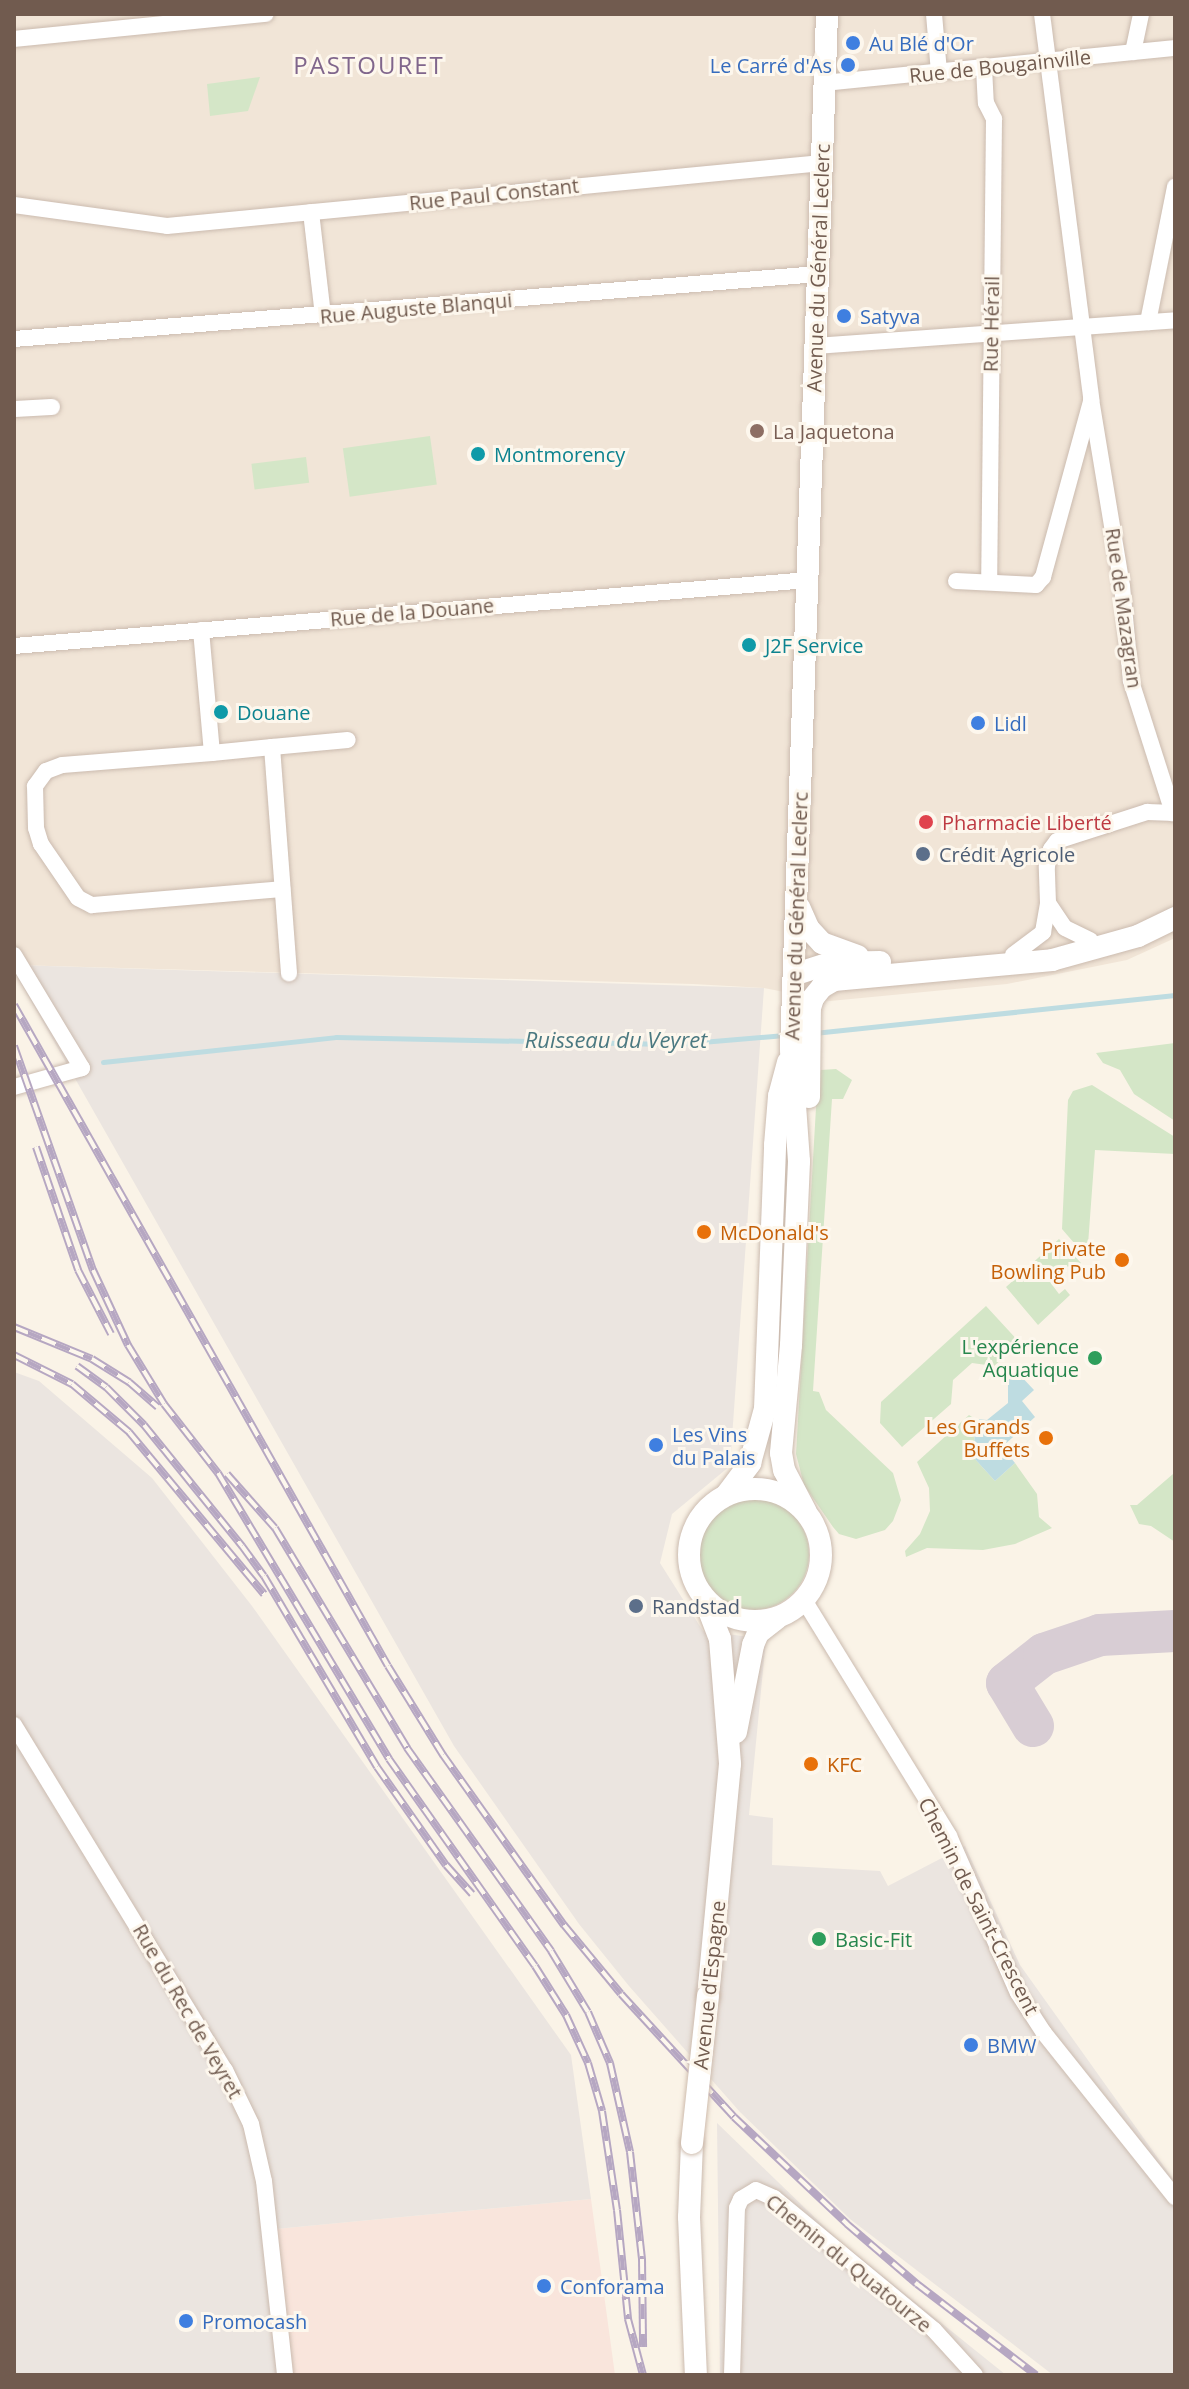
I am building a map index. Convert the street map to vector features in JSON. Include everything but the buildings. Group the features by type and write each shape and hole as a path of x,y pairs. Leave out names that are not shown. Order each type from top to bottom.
{"main road":[{"name":"Avenue du Général Leclerc","path":"806,1512 784,1470 781,1453 791,1345 799,1161 801,1009 796,974 827,14"},
{"path":"798,904 809,929 822,943 843,953 883,962"},
{"path":"796,974 829,963 936,962 1013,955 1090,940 1135,927 1175,908"},
{"path":"801,1009 822,987 834,980 1052,960 1138,936 1175,918"},
{"name":"Avenue du Général Leclerc","path":"727,1494 750,1463 765,1409 779,1096 800,1050"},
{"path":"730,1764 758,1633 804,1600 817,1579 821,1555 817,1532 806,1512 790,1498 770,1490 748,1489 727,1494 707,1508 693,1529 688,1553 691,1578 704,1599 719,1612 737,1620 777,1618"},
{"name":"Avenue d'Espagne","path":"696,2375 689,2217 692,2143 730,1764 720,1639 704,1599"}],"street":[{"path":"14,39 266,14"},
{"path":"934,14 939,72"},
{"name":"Rue de Mazagran","path":"1042,14 1091,399 1122,586 1131,681 1174,813"},
{"path":"1133,52 1141,14"},
{"name":"Rue de Bougainville","path":"824,83 1175,48"},
{"name":"Rue Hérail","path":"984,68 986,103 994,119 989,582"},
{"name":"Rue Paul Constant","path":"14,205 167,226 822,163"},
{"path":"1148,322 1175,187"},
{"path":"311,212 323,316"},
{"name":"Rue Auguste Blanqui","path":"14,339 818,274"},
{"path":"816,346 1175,320"},
{"name":"Rue de Mazagran","path":"989,582 1036,585 1043,577 1091,399"},
{"path":"14,409 52,407"},
{"name":"Rue de la Douane","path":"14,646 809,580"},
{"path":"956,581 989,582"},
{"path":"201,630 212,753"},
{"path":"282,889 92,905 78,898 41,844 36,828 35,786 46,771 62,765 348,740"},
{"path":"272,747 289,973"},
{"path":"1013,955 1043,932 1048,903 1047,866 1051,849 1057,841 1147,812 1174,813"},
{"path":"1048,903 1065,928 1090,940"},
{"path":"14,955 82,1068 15,1085"},
{"name":"Chemin de Saint-Crescent","path":"804,1600 949,1836 1018,1993 1044,2033 1175,2197"},
{"name":"Rue du Rec de Veyret","path":"14,1725 225,2070 251,2124 264,2181 285,2375"},
{"name":"Chemin du Quatourze","path":"732,2375 737,2208 741,2199 756,2190 774,2198 934,2330 975,2375"}],"shaded area":[{"path":"14,14 1175,14 1175,938 1127,960 1007,984 830,1001 764,988 693,984 14,965"},
{"path":"14,965 764,988 730,1466 672,1514 660,1563 703,1631 766,1639 749,1815 773,1818 772,1865 880,1871 888,1886 965,1846 1020,1965 1175,2182 1175,2375 1053,2375 850,2219 740,2112 629,1986 579,1924 454,1746 14,971"},
{"path":"14,1372 39,1381 152,1478 252,1606 571,2055 591,2199 265,2230 279,2375 14,2375"},
{"path":"717,2123 837,2239 1006,2375 720,2375"},
{"path":"591,2199 615,2375 279,2375 265,2230"}],"green space":[{"path":"260,77 248,111 210,116 207,84"},
{"path":"430,436 437,485 350,497 343,448"},
{"path":"306,457 309,483 255,490 251,464"},
{"path":"1175,1043 1175,1121 1134,1094 1120,1070 1103,1063 1096,1053"},
{"path":"836,1069 852,1080 843,1099 832,1099 813,1391 819,1392 826,1410 893,1473 901,1500 893,1521 885,1530 856,1539 839,1534 833,1527 804,1485 796,1454 818,1073"},
{"path":"1092,1085 1175,1137 1175,1154 1095,1150 1087,1258 1062,1229 1068,1100 1073,1091"},
{"path":"1059,1239 1081,1263 1073,1271 1068,1266 1050,1282 1059,1294 1065,1289 1070,1295 1038,1325 1006,1287"},
{"path":"986,1306 1020,1343 994,1366 972,1363 953,1380 951,1404 902,1447 880,1423 881,1402"},
{"path":"969,1415 975,1419 974,1458 995,1481 1015,1463 1037,1494 1039,1517 1052,1528 1015,1544 983,1550 927,1548 906,1557 905,1551 920,1534 930,1511 929,1488 917,1462"},
{"path":"1173,1474 1175,1542 1151,1526 1139,1524 1130,1505 1137,1505"},
{"path":"753,1498 775,1502 793,1514 805,1532 809,1554 805,1576 793,1594 775,1606 753,1610 731,1606 713,1594 701,1576 697,1554 701,1532 713,1514 731,1502"}],"water":[{"path":"1018,1373 1034,1390 1022,1401 1035,1417 1002,1447 1015,1463 995,1481 974,1458 975,1419 987,1420 1008,1403 1008,1380"}],"waterway":[{"name":"Ruisseau du Veyret","path":"814,1033 1175,995"},
{"name":"Ruisseau du Veyret","path":"103,1062 336,1037 678,1044 785,1035"}],"taxiway":[{"path":"1033,1726 1007,1683 1044,1654 1100,1635 1175,1631"}],"railway":[{"path":"14,1005 388,1666 443,1755 564,1925 621,1994 734,2117 847,2224 917,2284 1036,2375"},
{"path":"14,1046 93,1270 128,1345 164,1404 218,1473 389,1759 566,2015 588,2063 602,2111 617,2210 628,2319 643,2375"},
{"path":"36,1147 78,1270 111,1334"},
{"path":"14,1327 92,1359 129,1382 158,1407"},
{"path":"14,1355 72,1384 129,1432 264,1594"},
{"path":"77,1366 106,1387 144,1425 242,1546 264,1576 377,1767 446,1865 472,1894"},
{"path":"227,1474 275,1528 407,1748 551,1951 588,2012 610,2063 630,2152 642,2259 643,2347"}],"place":[{"name":"Au Blé d'Or","path":"853,43"},
{"name":"Le Carré d'As","path":"848,65"},
{"name":"Satyva","path":"844,316"},
{"name":"La Jaquetona","path":"757,431"},
{"name":"Montmorency","path":"478,454"},
{"name":"J2F Service","path":"749,645"},
{"name":"Douane","path":"221,712"},
{"name":"Lidl","path":"978,723"},
{"name":"Pharmacie Liberté","path":"926,822"},
{"name":"Crédit Agricole","path":"923,854"},
{"name":"McDonald's","path":"704,1232"},
{"name":"Private Bowling Pub","path":"1122,1260"},
{"name":"L'expérience Aquatique","path":"1095,1358"},
{"name":"Les Grands Buffets","path":"1046,1438"},
{"name":"Les Vins du Palais","path":"656,1445"},
{"name":"Randstad","path":"636,1606"},
{"name":"KFC","path":"811,1764"},
{"name":"Basic-Fit","path":"819,1939"},
{"name":"BMW","path":"971,2045"},
{"name":"Conforama","path":"544,2286"},
{"name":"Promocash","path":"186,2321"}],"district":[{"name":"PASTOURET","path":"369,65"}]}
